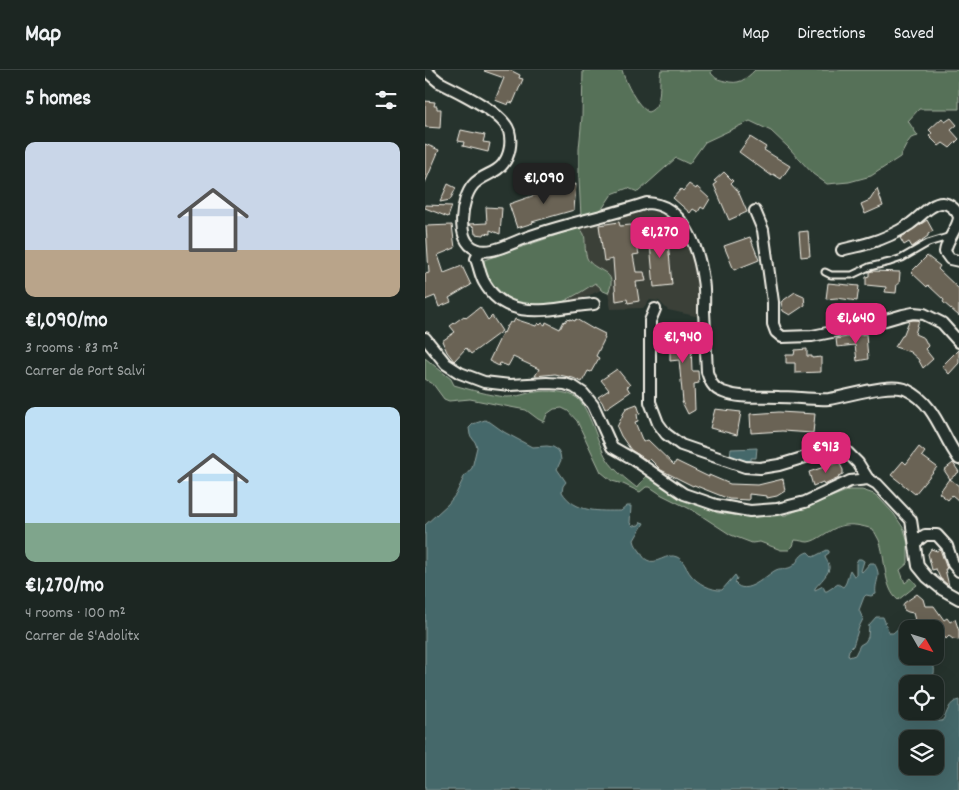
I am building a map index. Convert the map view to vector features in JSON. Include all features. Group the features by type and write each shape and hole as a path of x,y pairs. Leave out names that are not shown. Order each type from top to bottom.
{"street":[{"path":"425,70 439,82 493,112 502,120 509,132 511,145 508,157 503,165 474,184 467,193 463,204 463,228 466,241 473,248 480,251 491,250 535,234 647,203 655,203 662,206 675,214 682,222 691,237 698,256 703,280 707,372 711,384 721,392 742,397 764,396 827,399 883,388 898,387 906,389 921,398 934,414 959,459"},
{"path":"842,250 871,243 891,235 919,218 935,204 943,203 950,206 959,215 959,221 945,246 945,252 950,259 959,261"},
{"path":"755,211 763,230 773,302 773,324 775,332 782,337 812,336 872,324 903,314 913,313 924,314 942,323 959,342"},
{"path":"480,251 476,259 483,280 493,294 507,305 528,311 594,304"},
{"path":"655,309 650,321 650,402 658,423 666,434 681,445 745,467 760,468 779,465 833,449 846,451 858,463 868,479 877,484 911,520 918,566 927,577 943,590 959,599"},
{"path":"425,339 446,364 460,373 484,382 510,385 547,383 565,384 575,387 593,405 612,447 684,494 716,505 750,511 777,509 805,502 850,481 868,479"},
{"path":"915,543 925,535 937,536 947,546 953,564 959,571"}],"lane":[{"path":"825,272 831,275 852,275 869,267 896,260 928,243 951,236"}],"shaded area":[{"path":"642,211 659,212 673,220 684,238 694,260 700,317 668,310 659,301 650,300 643,308 611,309 608,293 601,290 583,298 546,308 486,274 484,260 604,220"}],"green space":[{"path":"583,70 622,70 632,93 639,104 648,112 653,109 658,100 661,70 712,70 711,73 717,78 738,82 745,79 755,70 959,70 959,109 919,109 908,121 918,136 911,138 900,157 871,176 849,182 827,184 813,174 771,131 750,121 705,142 689,164 676,158 638,192 628,188 612,194 602,209 581,217 579,149"},
{"path":"580,227 584,234 587,258 590,263 605,272 611,280 608,293 601,290 595,283 561,303 546,308 527,309 499,297 491,286 486,274 484,260"},
{"path":"425,358 451,379 454,385 473,390 506,397 546,391 563,392 577,398 590,418 607,459 617,471 637,488 647,475 671,492 718,513 751,517 786,515 849,490 862,490 874,494 894,514 904,529 908,544 908,563 900,570 905,583 911,578 917,585 898,600 893,595 887,580 879,540 873,529 845,525 812,541 795,540 789,550 781,550 760,542 752,543 731,535 694,511 650,487 646,487 640,492 612,481 601,472 577,421 568,411 562,408 554,409 547,414 544,422 526,410 470,399 449,401 444,399 433,384 425,379"}],"water":[{"path":"485,420 532,447 547,446 558,450 561,460 557,469 566,482 562,492 567,499 581,507 596,511 621,511 627,506 631,506 630,523 633,526 639,525 641,522 644,523 634,540 645,558 654,561 669,556 677,557 683,562 694,578 709,588 722,590 735,575 737,578 735,583 740,587 745,588 756,584 776,570 791,567 801,556 808,552 813,557 827,550 829,551 825,557 829,565 828,571 815,590 823,586 825,591 827,591 838,584 843,587 850,570 854,576 856,575 858,559 864,561 862,572 870,563 874,563 878,572 876,594 864,597 859,610 863,619 853,646 849,650 849,657 855,655 860,645 865,642 868,637 869,625 876,617 883,617 890,633 893,633 899,628 899,665 933,665 933,675 899,675 899,720 942,721 950,705 959,700 959,790 425,790 425,525 448,504 456,494 464,477 472,468 477,447 470,435 469,428 473,424"},
{"path":"757,448 756,458 751,458 751,461 730,456 731,449"}],"building":[{"path":"485,70 510,70 520,75 519,78 523,79 513,103 509,102 508,105 495,100 504,78"},
{"path":"425,101 435,102 434,106 437,106 437,109 441,109 440,128 425,127"},
{"path":"942,118 945,122 951,118 957,125 951,130 959,139 950,148 943,143 939,146 929,136 932,133 929,130"},
{"path":"461,130 485,135 483,142 490,143 488,152 463,146 464,142 458,141"},
{"path":"750,137 766,147 764,150 790,166 781,179 773,174 772,176 739,152"},
{"path":"425,144 439,150 425,183"},
{"path":"724,172 733,181 731,183 738,191 747,212 729,220 714,185 717,183 714,181"},
{"path":"448,184 456,188 450,200 440,202"},
{"path":"576,184 574,210 517,228 509,204 538,194 538,192"},
{"path":"689,184 696,189 697,187 710,199 704,209 701,207 698,212 693,209 690,213 673,198 681,189 683,191"},
{"path":"877,189 883,206 865,214 861,204 870,200"},
{"path":"425,205 452,206 448,217 425,208"},
{"path":"486,207 502,208 500,234 490,230 490,234 475,234 474,227 469,225 487,223"},
{"path":"927,220 933,231 912,247 909,242 904,245 900,238"},
{"path":"619,222 620,226 631,225 639,254 633,255 636,272 644,272 646,281 636,282 639,301 628,303 627,299 616,301 613,259 604,261 599,225"},
{"path":"452,225 455,248 438,255 444,273 462,266 471,285 449,298 451,302 439,307 435,296 425,300 425,274 429,273 426,226"},
{"path":"667,231 672,285 654,287 649,233"},
{"path":"808,231 810,256 801,257 799,232"},
{"path":"750,237 759,260 734,270 724,246"},
{"path":"927,256 940,266 938,269 959,289 959,316 928,285 927,287 911,272"},
{"path":"869,272 900,272 896,293 885,292 886,287 866,285 866,277 869,276"},
{"path":"828,283 859,286 857,301 837,298 826,299"},
{"path":"795,292 804,296 805,305 790,315 783,311 781,302"},
{"path":"480,307 488,320 492,316 502,331 471,354 466,348 454,361 442,341 455,332 450,326 464,316 466,318"},
{"path":"515,319 536,326 538,323 545,325 546,322 560,329 567,319 575,321 576,319 605,334 605,338 596,356 599,358 591,372 588,371 582,382 555,374 535,376 539,369 513,357 508,366 500,363 499,366 489,361 503,332 510,322 513,323"},
{"path":"919,320 915,334 924,338 928,346 925,349 933,359 923,368 918,359 910,352 895,347 903,336 909,321"},
{"path":"663,327 685,327 684,345 691,345 692,371 698,371 699,383 694,384 695,410 688,414 682,402 679,360 670,361 670,342 664,342"},
{"path":"866,334 868,359 857,361 855,345 837,347 836,339"},
{"path":"807,349 807,356 812,356 812,358 821,357 821,372 795,373 795,363 786,363 786,355 794,355 795,350"},
{"path":"959,349 959,363 949,374 942,366"},
{"path":"617,369 630,385 627,387 630,392 605,409 598,397 609,390 601,380"},
{"path":"637,404 640,413 637,414 638,421 635,422 643,442 648,440 674,465 676,461 709,477 709,475 730,484 758,485 783,479 785,491 777,496 767,498 767,496 749,494 749,500 729,499 693,486 661,470 650,459 648,461 631,450 617,427 626,408"},
{"path":"715,409 741,412 737,435 710,428"},
{"path":"779,412 815,414 813,433 782,431 751,433 750,414"},
{"path":"919,447 925,452 922,456 937,467 915,494 891,475 903,461 906,464"},
{"path":"839,462 843,474 838,476 839,478 824,485 823,482 813,486 809,472"},
{"path":"953,463 959,472 950,479 944,470"},
{"path":"950,479 959,486 959,501 952,495 948,500 939,493"},
{"path":"931,549 937,551 940,549 947,569 945,569 949,586 940,578 936,569 932,570 928,554"},
{"path":"917,594 923,599 925,606 934,606 944,620 915,620 913,613 904,610 904,603"},
{"path":"947,618 950,622 955,619 959,631 959,640 949,636 946,639 944,636 944,620"}]}
